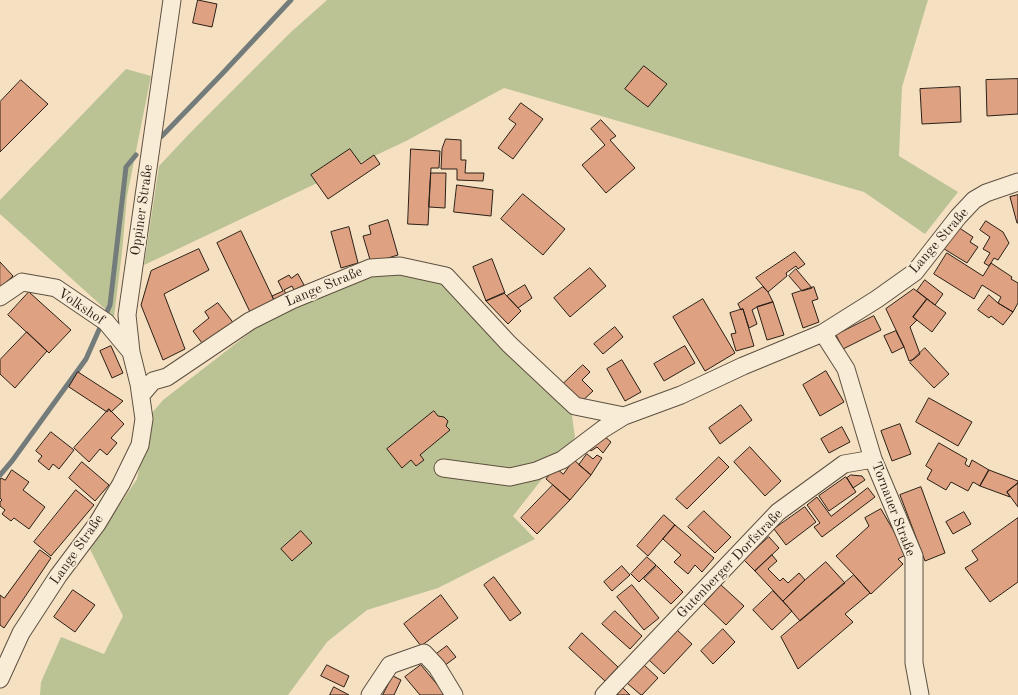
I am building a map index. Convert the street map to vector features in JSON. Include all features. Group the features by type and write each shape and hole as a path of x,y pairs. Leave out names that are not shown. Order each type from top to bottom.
{"street":[{"name":"Oppiner Straße","path":"144,418 139,384 131,352 127,315 172,0"},
{"name":"Lange Straße","path":"443,468 510,477 536,471 562,460 602,429 624,416 681,395 743,366 823,333 877,299 915,272 958,217 974,200 986,193 1018,182"},
{"name":"Lange Straße","path":"141,395 153,381 167,377 250,321 292,300 370,268 400,266 446,276 510,344 576,406 624,416"},
{"name":"Volkshof","path":"0,297 22,282 56,288 106,322 131,352"},
{"name":"Tornauer Straße","path":"823,333 846,369 873,459 914,556 914,663 920,695"},
{"name":"Lange Straße","path":"1,672 21,633 58,576 97,524 121,484 140,445 144,418"},
{"name":"Gutenberger Dorfstraße","path":"604,695 778,512 844,464 873,459"},
{"path":"370,695 390,665 424,653 437,667 454,695"}],"green space":[{"path":"327,0 928,0 902,87 899,156 958,192 925,234 864,192 504,88 406,141 144,265 159,166 291,32"},
{"path":"126,69 151,76 127,196 114,317 0,214 0,200"},
{"path":"369,271 440,281 571,409 575,437 513,516 535,539 438,588 367,610 327,642 288,695 40,695 41,682 61,637 104,654 123,616 90,549 137,479 144,446 147,419 163,400 257,327 297,303"}],"building":[{"path":"198,0 217,4 212,27 193,23"},
{"path":"644,66 667,84 648,107 625,89"},
{"path":"1018,79 1018,114 987,116 986,80"},
{"path":"21,80 48,104 0,152 0,102"},
{"path":"960,87 961,122 922,124 920,89"},
{"path":"521,103 543,119 513,159 498,148 516,124 509,119"},
{"path":"601,120 616,136 610,140 635,168 606,193 582,165 605,145 591,129"},
{"path":"446,139 461,140 461,160 466,160 465,173 484,173 483,181 457,180 457,169 441,169 442,149"},
{"path":"350,149 361,164 374,155 380,164 328,199 311,175"},
{"path":"411,149 440,151 439,168 431,168 428,225 408,224"},
{"path":"431,173 446,173 445,208 429,207"},
{"path":"457,185 493,190 491,216 454,212"},
{"path":"523,194 565,229 543,255 501,219"},
{"path":"1018,195 1018,223 1017,223 1010,197"},
{"path":"388,220 398,255 371,263 363,236 371,234 369,226"},
{"path":"986,221 1003,232 1009,243 998,260 994,258 989,266 984,263 990,253 983,249 990,237 980,230"},
{"path":"955,225 973,237 970,242 978,247 967,263 941,247"},
{"path":"349,227 358,263 341,268 331,232"},
{"path":"241,231 274,300 250,312 217,243"},
{"path":"199,249 209,270 164,294 185,349 163,360 141,305 151,271"},
{"path":"795,252 805,264 798,269 796,266 786,273 787,276 768,292 756,278"},
{"path":"947,253 983,276 991,263 1012,277 1011,279 1018,283 1018,303 1013,312 998,303 1001,297 982,285 974,299 934,274"},
{"path":"492,259 505,293 486,301 473,267"},
{"path":"0,262 13,276 0,288"},
{"path":"590,268 606,286 570,317 554,298"},
{"path":"796,269 812,288 802,291 789,276"},
{"path":"298,274 304,285 294,290 292,286 284,290 286,294 274,300 272,296 283,291 278,281 289,275 291,278"},
{"path":"925,280 943,294 935,305 917,291"},
{"path":"525,285 532,298 518,308 507,296"},
{"path":"763,287 768,292 773,302 752,310 757,324 749,328 743,309 741,310 738,304"},
{"path":"814,287 818,299 812,301 819,322 803,328 792,294"},
{"path":"914,289 927,299 913,317 917,320 910,327 920,354 909,361 886,309"},
{"path":"29,292 71,330 49,353 8,315"},
{"path":"504,293 521,311 508,324 486,301"},
{"path":"989,295 998,303 1013,312 1003,325 991,316 989,318 978,310"},
{"path":"703,299 735,353 705,371 673,317"},
{"path":"927,299 946,313 932,332 913,317"},
{"path":"773,302 784,335 767,340 757,307"},
{"path":"218,303 235,325 205,347 193,331 209,318 205,312"},
{"path":"743,309 754,346 736,351 731,334 736,333 730,313"},
{"path":"874,316 881,330 843,349 836,335"},
{"path":"615,327 623,337 603,354 594,344"},
{"path":"896,331 904,347 892,353 884,336"},
{"path":"27,332 47,351 15,388 0,374 0,360"},
{"path":"111,346 123,373 112,378 100,351"},
{"path":"685,346 695,363 664,381 654,364"},
{"path":"925,348 949,374 934,388 910,363"},
{"path":"622,360 641,392 625,401 607,369"},
{"path":"583,365 590,372 582,380 593,391 580,403 562,385"},
{"path":"826,371 844,402 820,416 803,385"},
{"path":"78,372 123,401 111,412 109,409 107,412 69,387"},
{"path":"929,398 972,422 958,446 916,422"},
{"path":"741,405 752,420 720,444 709,428"},
{"path":"109,409 124,424 111,438 117,443 107,455 100,449 89,462 74,448"},
{"path":"434,411 438,416 444,417 448,421 446,426 450,430 420,455 424,460 416,466 411,460 402,468 387,449"},
{"path":"900,424 911,454 892,461 881,431"},
{"path":"842,427 850,442 829,453 821,439"},
{"path":"51,432 74,450 59,469 53,464 49,470 38,461 42,456 36,451"},
{"path":"603,435 611,442 603,453 597,447 591,451 587,445"},
{"path":"939,443 967,459 965,464 969,467 972,460 989,470 980,486 973,482 968,491 951,482 946,490 927,479 932,470 926,466"},
{"path":"750,447 781,481 765,496 734,462"},
{"path":"587,454 593,459 597,455 602,458 591,475 579,465"},
{"path":"719,457 729,467 687,509 676,499"},
{"path":"574,460 591,475 570,500 546,479 555,467 563,474"},
{"path":"82,462 109,485 95,501 69,478"},
{"path":"12,470 29,482 23,490 45,507 29,529 14,518 11,521 2,514 5,510 0,506 0,502 2,500 0,498 0,480 1,478 5,480"},
{"path":"989,470 1018,481 1018,483 1007,492 1010,497 980,486"},
{"path":"851,475 862,476 865,480 853,488 847,478"},
{"path":"846,477 856,492 829,511 819,496"},
{"path":"1018,483 1018,507 1007,492"},
{"path":"553,485 570,500 537,534 521,518"},
{"path":"921,487 945,553 925,561 900,495"},
{"path":"868,488 875,497 822,537 814,527 820,523 807,505 817,497 831,516"},
{"path":"76,490 94,505 51,556 34,542"},
{"path":"805,507 816,522 786,545 774,529"},
{"path":"881,509 907,554 898,559 903,564 871,594 836,556 869,526 865,518"},
{"path":"704,511 731,537 715,553 688,527"},
{"path":"964,512 971,524 953,534 946,522"},
{"path":"664,515 675,525 648,556 637,546"},
{"path":"1018,518 1018,582 990,602 965,568 978,560 972,551"},
{"path":"675,525 714,558 702,572 695,565 688,574 674,562 681,555 663,539"},
{"path":"301,531 312,543 292,561 281,549"},
{"path":"769,537 779,548 755,571 744,560"},
{"path":"40,550 51,558 4,628 0,625 0,595 4,598"},
{"path":"772,555 777,561 768,569 780,581 783,578 788,583 799,573 805,580 783,601 755,571"},
{"path":"647,557 656,565 639,582 631,574"},
{"path":"826,562 845,583 800,621 783,601"},
{"path":"622,566 630,575 612,591 604,582"},
{"path":"657,566 683,592 671,604 644,579"},
{"path":"854,575 870,593 845,614 853,622 798,669 781,637"},
{"path":"494,577 521,613 510,621 484,585"},
{"path":"632,585 659,618 644,630 617,597"},
{"path":"721,585 744,606 726,625 704,604"},
{"path":"73,590 95,605 75,632 54,617"},
{"path":"773,591 792,611 772,630 753,610"},
{"path":"441,595 458,618 421,646 404,624"},
{"path":"615,611 642,636 630,649 602,624"},
{"path":"723,629 735,642 713,664 701,651"},
{"path":"677,630 692,644 664,674 649,660"},
{"path":"582,633 618,667 605,681 569,648"},
{"path":"447,646 456,657 444,666 435,655"},
{"path":"327,665 349,676 344,687 321,676"},
{"path":"421,665 445,694 444,695 420,695 405,677"},
{"path":"644,665 658,678 641,695 627,683"},
{"path":"393,676 401,680 394,695 383,695"},
{"path":"334,687 349,695 330,695"},
{"path":"623,688 630,695 617,695"}],"waterway":[{"path":"162,136 291,0"},
{"path":"0,475 12,461 86,359 110,305 126,167 136,155"}]}
